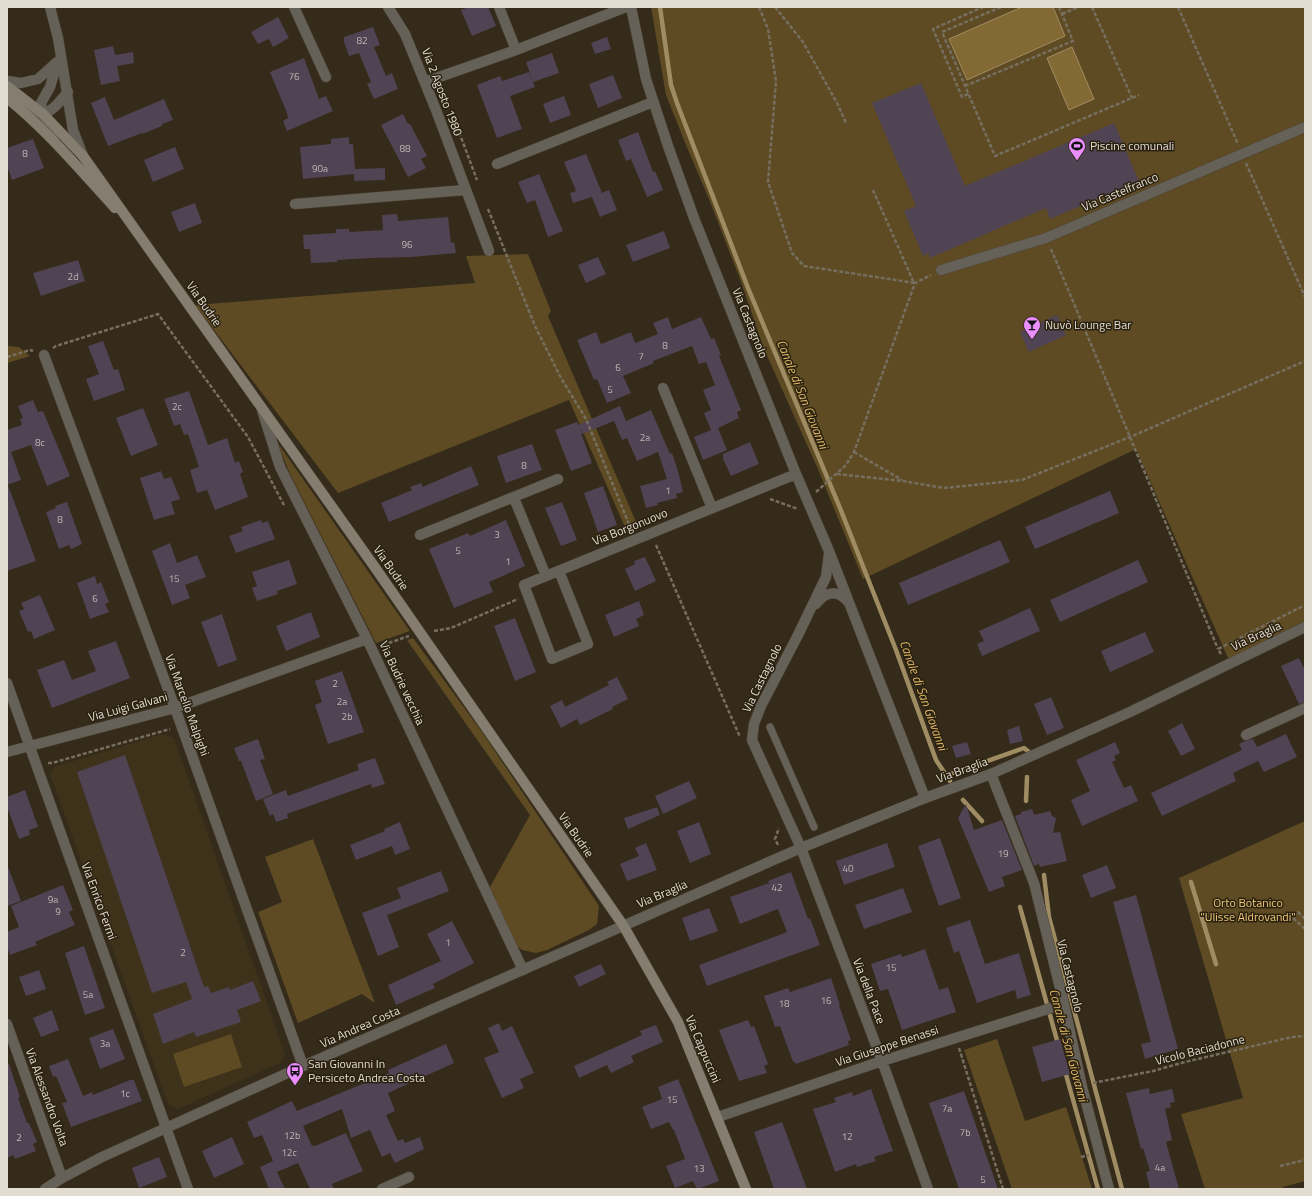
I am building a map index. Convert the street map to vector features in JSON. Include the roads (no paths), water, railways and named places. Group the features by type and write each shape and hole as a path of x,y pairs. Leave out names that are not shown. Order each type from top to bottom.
{"main road":[{"name":"Via Budrie","path":"7,86 43,114 83,156 113,196 134,229 261,407 623,925"},
{"name":"Via Budrie","path":"7,98 27,114 55,142 134,229"},
{"name":"Via Cappuccini","path":"623,925 678,1022 718,1117 746,1189"}],"street":[{"path":"50,7 58,38 73,130 83,156"},
{"path":"294,7 326,78"},
{"name":"Via 2 Agosto 1980","path":"388,7 405,34 425,82 489,251"},
{"path":"499,7 516,50"},
{"path":"425,82 516,50 626,7"},
{"name":"Via Castagnolo","path":"632,7 646,79 694,218 796,474 829,551 925,798"},
{"path":"55,142 45,125 41,103 50,87 57,64 58,38"},
{"path":"7,81 21,83 38,79 57,64"},
{"path":"17,106 32,113 43,114 56,106 68,92"},
{"path":"497,164 654,102"},
{"name":"Via Castelfranco","path":"940,270 1046,238 1305,127"},
{"path":"295,204 465,190"},
{"name":"Via Marcello Malpighi","path":"44,355 175,708 303,1066"},
{"path":"663,388 712,508"},
{"name":"Via Budrie vecchia","path":"261,407 280,467 372,648 523,970"},
{"name":"Via Borgonuovo","path":"559,571 588,644 552,658 524,585 796,474"},
{"path":"420,535 558,479"},
{"path":"514,498 546,576"},
{"name":"Via Castagnolo","path":"801,848 752,740 754,724 759,712 826,577 829,551"},
{"name":"Via Castagnolo","path":"811,609 825,595 832,593 839,594 850,604"},
{"name":"Via Braglia","path":"623,925 801,848 925,798 991,774 1130,712 1305,628"},
{"name":"Via Luigi Galvani","path":"7,752 175,708 367,639"},
{"name":"Via Enrico Fermi","path":"7,683 188,1189"},
{"path":"1246,735 1305,708"},
{"name":"Via Castagnolo","path":"991,774 1034,883 1064,1004 1082,1087 1109,1189"},
{"name":"Via della Pace","path":"801,848 882,1061 928,1189"},
{"name":"Via Andrea Costa","path":"45,1189 62,1178 102,1157 303,1066 623,925"},
{"name":"Via Giuseppe Benassi","path":"718,1117 882,1061 1064,1004"},
{"name":"Via Alessandro Volta","path":"7,1024 62,1178"},
{"path":"382,1189 409,1177"}],"lane":[{"path":"770,727 814,827"}],"waterway":[{"name":"Canale di San Giovanni","path":"660,7 671,85 677,103 748,288 840,508 896,650 936,760 950,781"},
{"path":"945,776 1024,748 1029,752"},
{"path":"1026,801 1027,777"},
{"name":"Canale di San Giovanni","path":"963,800 982,821"},
{"path":"1044,875 1049,917 1122,1189"},
{"path":"1191,882 1216,964"},
{"name":"Canale di San Giovanni","path":"1020,907 1058,1044"},
{"name":"Canale di San Giovanni","path":"1065,1071 1098,1189"}],"place":[{"name":"Piscine comunali","path":"1077,161"},
{"name":"Nuvò Lounge Bar","path":"1032,340"},
{"name":"San Giovanni In Persiceto Andrea Costa","path":"295,1086"}],"park label":[{"name":"Orto Botanico \"Ulisse Aldrovandi\"","path":"1248,910"}]}
